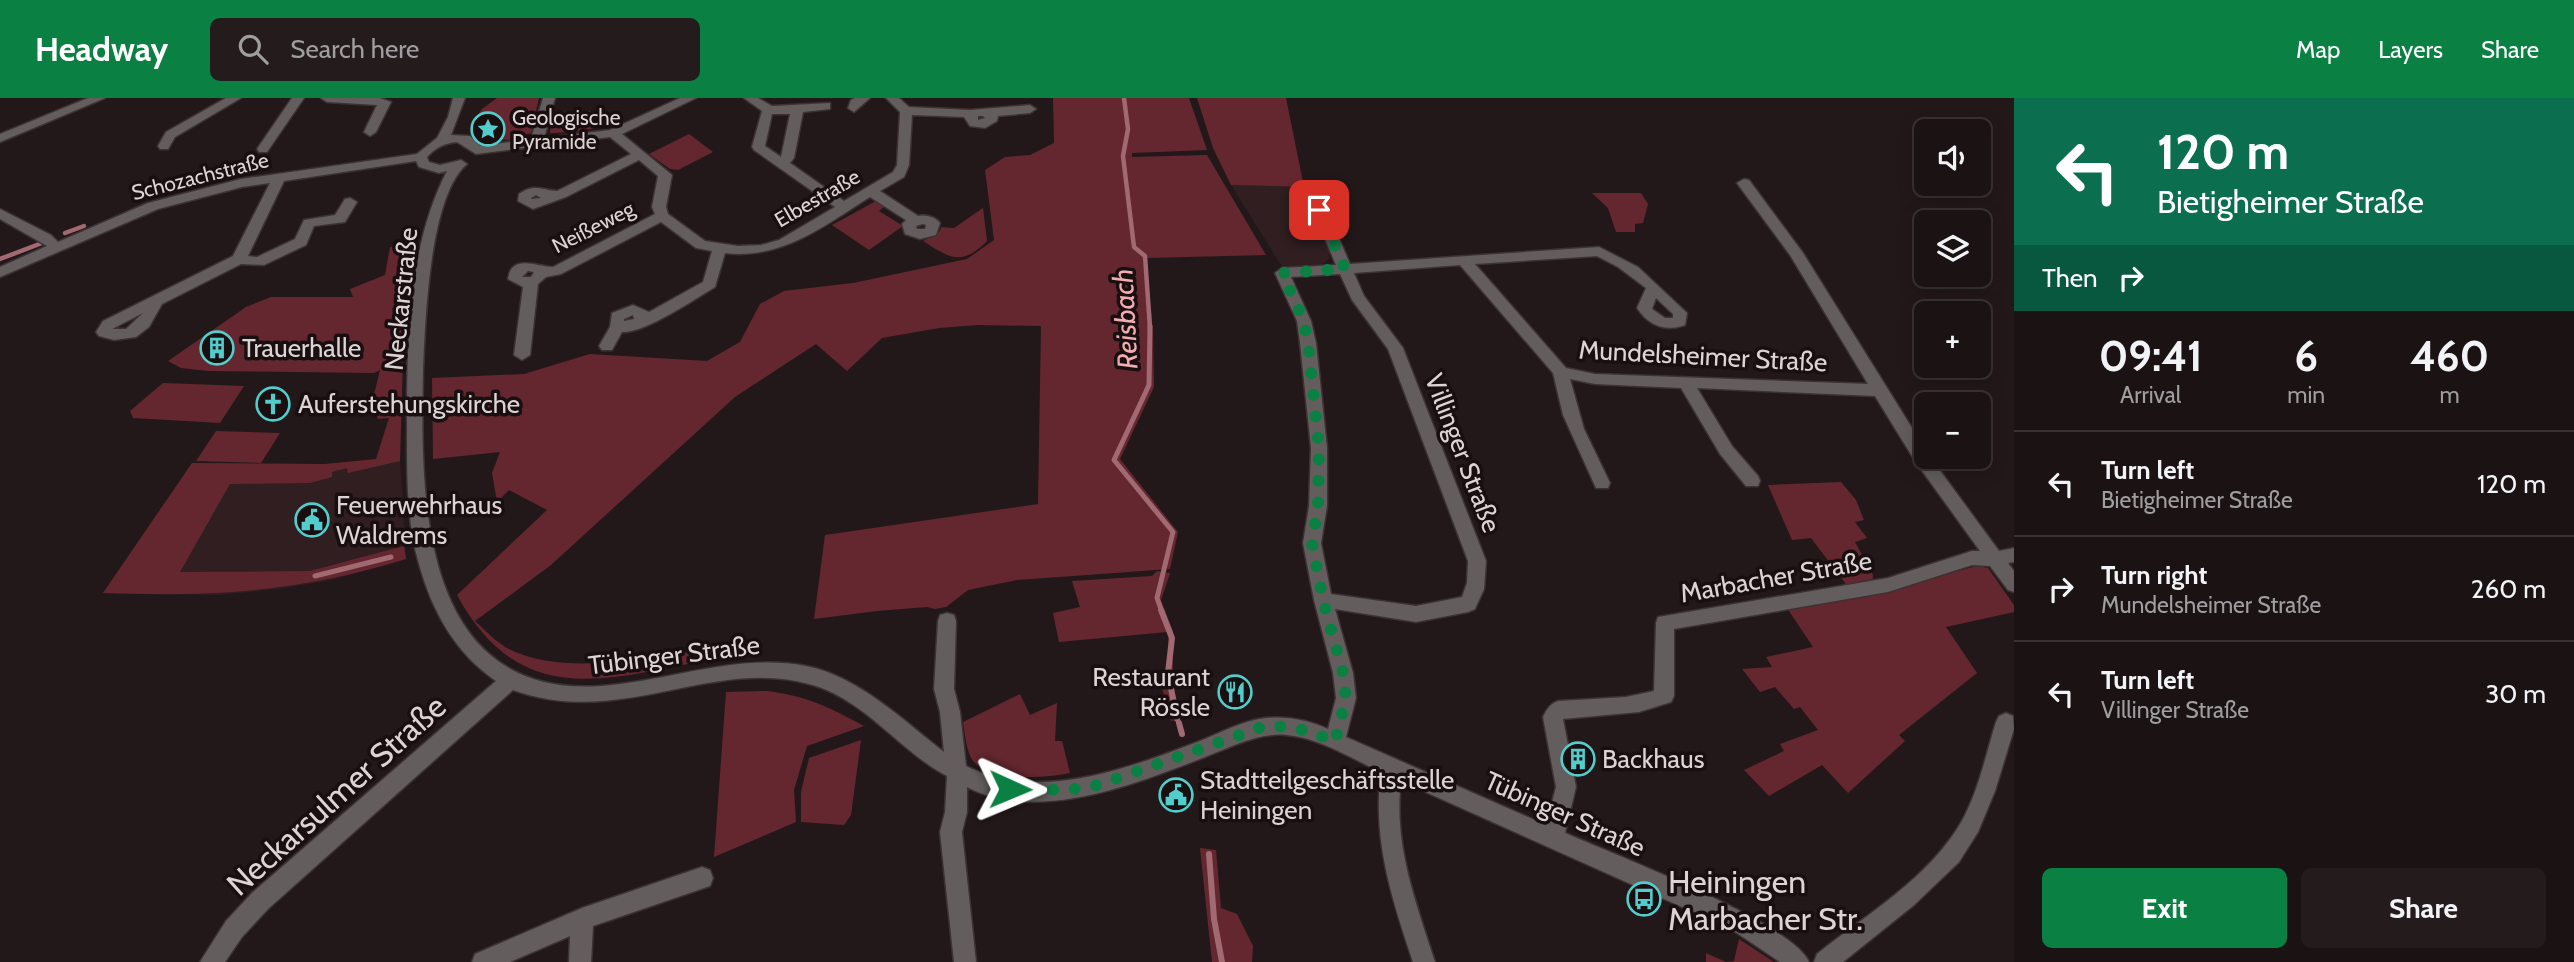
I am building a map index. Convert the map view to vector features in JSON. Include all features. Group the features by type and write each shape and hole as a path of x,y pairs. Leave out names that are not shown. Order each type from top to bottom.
{"street":[{"path":"0,138 99,98"},
{"path":"164,146 170,135 235,98"},
{"path":"264,149 298,98"},
{"path":"327,98 385,102 370,132"},
{"path":"442,141 454,117 459,98"},
{"path":"537,143 541,121 550,98"},
{"path":"442,188 425,162 427,149 442,141 464,139 472,142 476,150 612,133 690,98"},
{"path":"750,98 769,110 826,106"},
{"path":"854,108 855,103 864,98"},
{"path":"892,98 906,111 972,114 1030,109"},
{"path":"783,163 788,158 797,111 791,109"},
{"path":"769,110 758,147 778,163 783,163"},
{"name":"Elbestraße","path":"663,216 690,238 719,249 750,250 774,246 872,191 901,170 906,111"},
{"path":"454,117 464,139"},
{"path":"612,133 665,175 659,207 663,216"},
{"name":"Neckarstraße","path":"476,150 470,159 456,166 442,188 425,250 419,326 417,461 422,538 427,562 441,601 461,638 480,659 510,681"},
{"path":"532,207 544,202 549,195 561,194 641,154"},
{"name":"Schozachstraße","path":"0,272 153,206 241,183 425,162 456,166"},
{"path":"783,163 784,168 844,207"},
{"path":"239,259 279,177"},
{"path":"1744,183 1796,253 1877,390 1921,457 2005,557 2014,585"},
{"path":"872,191 915,220"},
{"name":"Villinger Straße","path":"1313,194 1357,298 1395,348 1477,561 1474,597 1468,604 1416,614 1323,600"},
{"path":"157,299 239,259 259,262 301,242 309,223 340,219 350,202"},
{"path":"0,213 46,238 56,247"},
{"name":"Neißeweg","path":"536,277 556,271 663,216"},
{"path":"607,346 618,326 635,326 643,319 651,318 710,284 719,249"},
{"name":"Neißeweg","path":"522,355 537,267 524,267 526,250"},
{"path":"1335,742 1346,698 1343,673 1323,600 1312,543 1318,506 1319,448 1308,344 1304,321 1282,273 1600,251 1624,262 1653,288"},
{"name":"Mundelsheimer Straße","path":"1465,262 1561,372 1595,379 1877,390"},
{"path":"1561,372 1563,393 1576,430 1602,483"},
{"path":"1685,382 1726,450 1752,481"},
{"name":"Marbacher Straße","path":"1553,838 1566,787 1553,717 1558,710 1625,706 1652,702 1664,696 1665,623 1888,585 1972,558 2005,557"},
{"path":"947,621 944,689 950,712 957,773 956,812 951,832 965,962"},
{"name":"Tübinger Straße","path":"510,681 537,690 579,694 637,689 760,670 811,676 843,690 957,773 986,786 1010,789 1066,790 1125,777 1262,727 1286,726 1311,731 1739,921 1779,946 1798,962"},
{"name":"Neckarsulmer Straße","path":"211,962 234,929 260,901 510,681"},
{"path":"1825,962 1876,923 1952,854 1973,819 2006,722"},
{"path":"1392,769 1387,795 1392,864 1423,962"},
{"path":"483,962 582,919 702,878"},
{"path":"580,962 582,919"}],"shaded area":[{"path":"497,98 539,98 531,133 509,140 481,138 483,131 478,115"},
{"path":"1053,98 1189,98 1207,150 1132,153 1132,157 1207,155 1266,255 1146,258 1153,331 1154,387 1120,459 1178,532 1170,569 1017,580 968,590 946,607 877,611 814,619 825,535 1038,504 1041,326 978,325 939,328 882,338 847,371 816,344 735,397 551,565 475,621 509,649 532,658 557,662 614,662 721,647 720,658 606,678 572,678 540,672 510,658 482,633 457,595 547,510 509,490 497,502 492,473 500,452 433,459 432,378 524,374 590,354 707,361 740,342 760,304 784,291 853,283 967,259 994,240 985,170 1005,157 1030,155 1054,143"},
{"path":"1197,98 1286,98 1304,187 1231,185 1213,148"},
{"path":"592,111 587,125 610,125 575,132 550,133 552,112"},
{"path":"689,134 713,152 678,170 670,169 649,154"},
{"path":"1231,185 1304,187 1329,250 1329,259 1322,264 1284,270"},
{"path":"1592,193 1641,193 1648,204 1643,223 1635,224 1635,232 1616,232 1608,208"},
{"path":"876,201 885,206 879,211 903,226 869,250 832,225"},
{"path":"983,208 987,241 970,254 955,257 923,241 940,231 941,227 954,228"},
{"path":"412,244 404,325 400,461 348,473 347,468 332,472 332,477 310,483 230,484 180,572 310,571 404,546 406,559 329,579 256,590 182,594 103,593 192,463 325,464 376,459 389,418 378,419 372,403 380,370 374,373 208,371 181,368 168,361 246,307 271,297 353,297 350,289 385,275 390,247"},
{"path":"163,383 244,386 220,423 133,418 130,411"},
{"path":"216,431 280,433 261,463 196,461"},
{"path":"400,458 406,559 332,580 278,589 219,595 103,593 192,463 325,464"},
{"path":"1841,482 1856,500 1864,520 1855,522 1867,538 1855,542 1873,575 1872,584 1849,588 1811,538 1792,540 1768,485"},
{"path":"1977,566 1988,568 2014,605 2014,612 1946,627 1977,673 1899,735 1905,741 1848,793 1822,765 1769,796 1744,770 1784,751 1780,744 1818,730 1800,707 1794,709 1775,687 1760,692 1742,669 1772,667 1766,657 1813,647 1787,608 1892,588"},
{"path":"1157,571 1170,573 1161,600 1173,631 1173,685 1180,713 1185,718 1171,721 1161,684 1165,683 1169,644 1167,632 1059,642 1053,613 1080,607 1072,581 1152,576"},
{"path":"767,691 817,703 864,726 807,746 794,790 796,822 714,857 726,692"},
{"path":"1020,694 1030,715 1057,703 1055,741 1062,741 1070,773 1019,777 992,772 973,761 967,747 963,722"},
{"path":"861,740 851,815 844,825 801,822 801,792 809,758"},
{"path":"1200,848 1216,850 1221,908 1237,914 1253,946 1252,962 1212,962"},
{"path":"1739,939 1774,962 1726,962 1734,961"},
{"path":"1706,953 1726,962 1706,962"}],"waterway":[{"name":"Reisbach","path":"1124,98 1128,129 1123,156 1134,247 1145,256 1150,328"},
{"path":"65,233 84,226"},
{"path":"0,259 42,243"},
{"name":"Reisbach","path":"1150,328 1149,385 1114,460 1173,532 1157,598 1162,612"},
{"path":"315,576 391,557"},
{"name":"Reisbach","path":"1161,610 1172,638 1168,673 1177,719"},
{"name":"Reisbach","path":"1179,723 1182,734"},
{"name":"Reisbach","path":"1209,854 1214,919 1222,962"}],"place":[{"name":"Geologische Pyramide","path":"488,129"},
{"name":"Trauerhalle","path":"217,348"},
{"name":"Auferstehungskirche","path":"273,404"},
{"name":"Feuerwehrhaus Waldrems","path":"312,520"},
{"name":"Restaurant Rössle","path":"1235,692"},
{"name":"Backhaus","path":"1578,759"},
{"name":"Stadtteilgeschäftsstelle Heiningen","path":"1176,795"},
{"name":"Heiningen Marbacher Str.","path":"1644,899"}],"route":[{"path":"1010,789 1066,790 1098,785 1262,727 1286,726 1311,731 1335,742 1346,698 1343,673 1323,600 1312,543 1318,506 1319,448 1308,344 1304,321 1282,273 1345,269 1319,210"}]}
